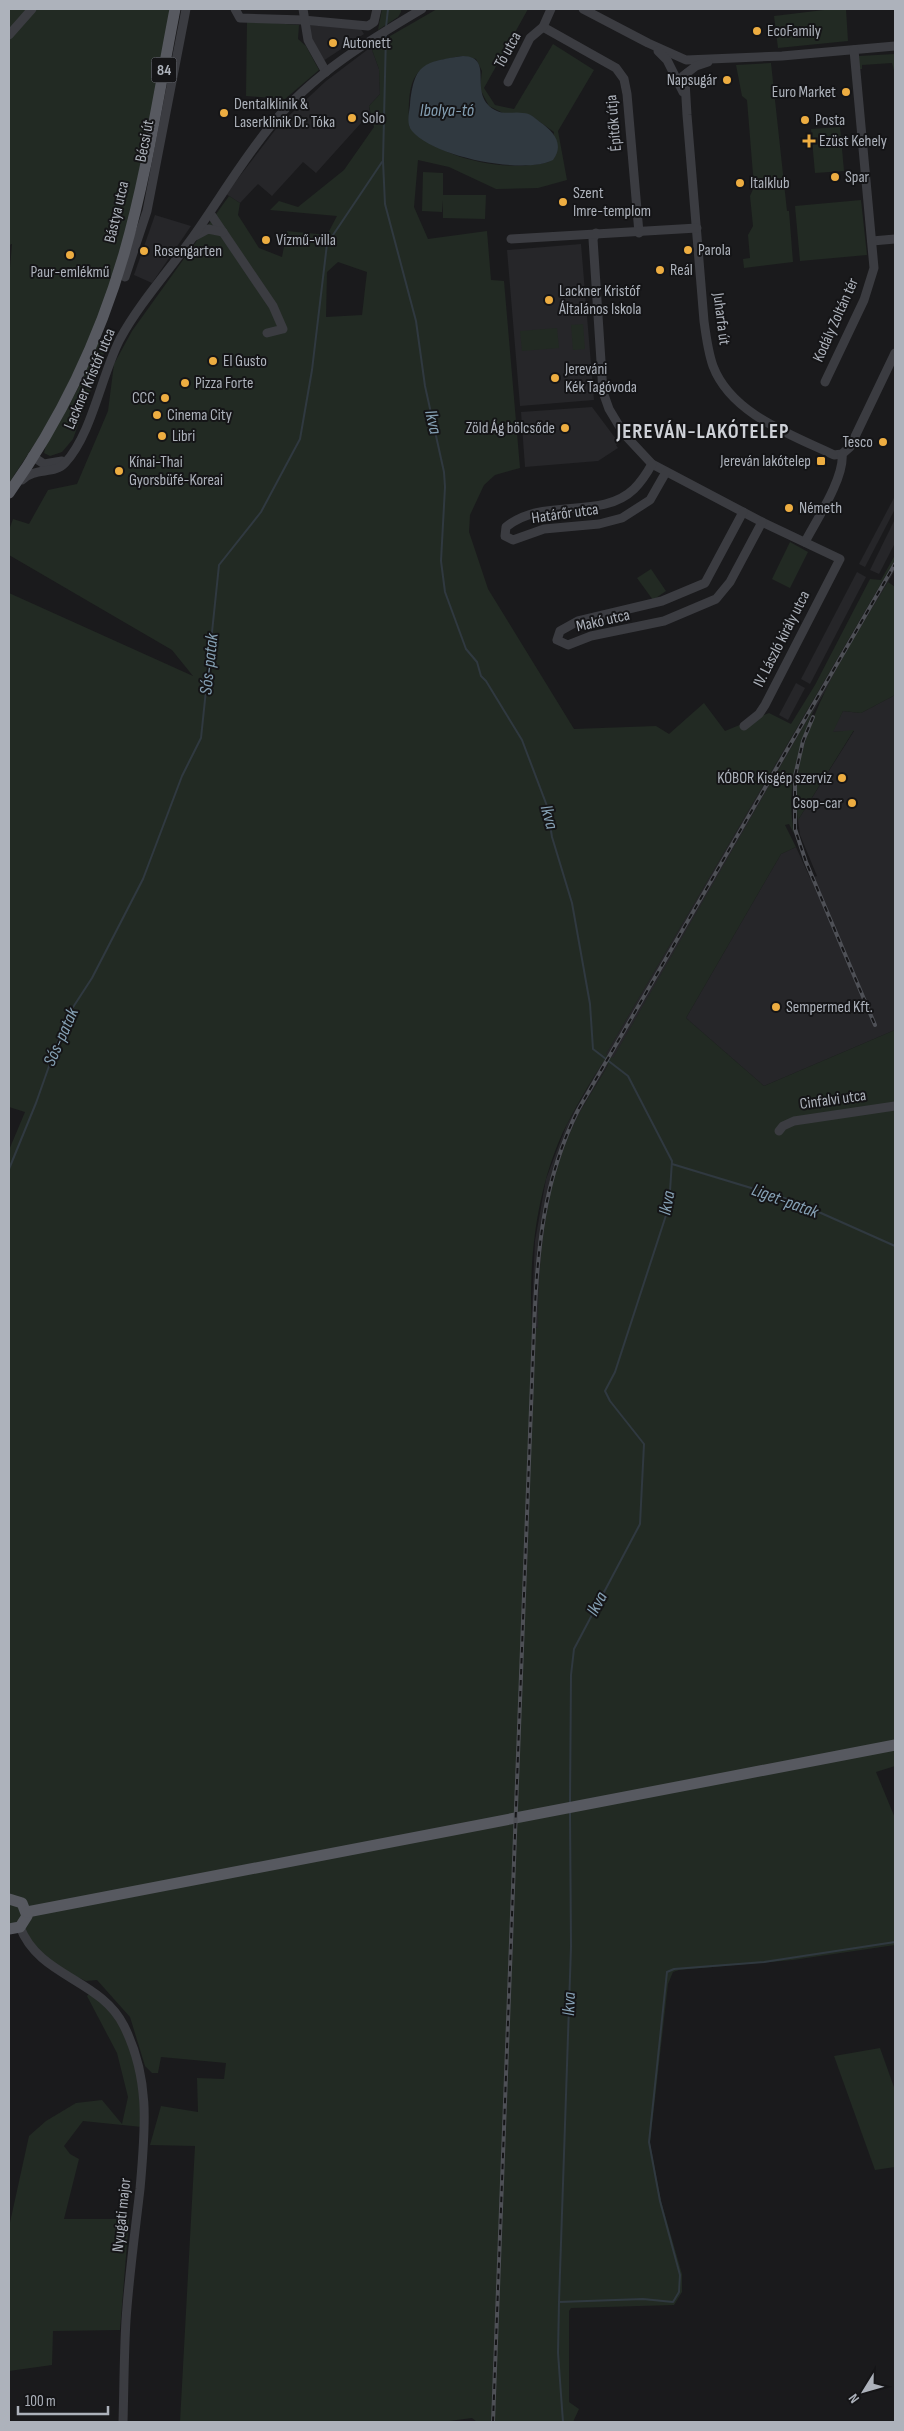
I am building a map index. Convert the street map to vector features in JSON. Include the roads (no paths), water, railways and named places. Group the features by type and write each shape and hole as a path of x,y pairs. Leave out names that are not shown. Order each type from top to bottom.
{"main road":[{"name":"Bástya utca","path":"44,438 71,391 87,357 124,255 135,211 175,9"},
{"name":"84","path":"11,490 44,438"},
{"path":"27,1912 895,1745"},
{"path":"9,1899 22,1903 27,1912 26,1920 14,1928"}],"street":[{"path":"9,35 32,9"},
{"name":"Bécsi út","path":"125,276 146,211 186,9"},
{"path":"235,9 240,18 303,20 368,26 374,22 377,9"},
{"path":"303,9 303,20 308,40 326,72"},
{"name":"Lackner Kristóf utca","path":"11,490 28,474 47,467 64,465 78,445 121,338 210,213 252,149 274,122 326,72 383,31 422,9"},
{"name":"Tó utca","path":"508,82 530,38 543,28 552,9"},
{"path":"583,9 648,43 684,59 688,71"},
{"name":"Építők útja","path":"543,28 612,64 624,79 627,94 639,233"},
{"path":"648,43 663,56 676,76 702,64 726,58"},
{"path":"670,65 673,61 684,59 726,58 895,46"},
{"name":"Kodály Zoltán tér","path":"825,382 872,279 874,268 854,50"},
{"name":"Juharfa út","path":"688,71 685,81 687,115 708,348 713,367 721,382 734,398 756,415 834,454 842,454"},
{"name":"Juharfa út","path":"676,76 682,90 687,115"},
{"path":"210,213 277,314 282,329 267,333"},
{"path":"511,239 596,233 639,233 697,228"},
{"path":"191,240 208,229 223,232"},
{"path":"596,233 593,239 603,392 608,409 621,429 652,464 762,522 805,542 838,476 843,461 842,454 850,447 895,353"},
{"path":"872,241 895,239"},
{"name":"Lackner Kristóf utca","path":"44,438 40,451 47,467"},
{"path":"32,456 47,467"},
{"name":"Határőr utca","path":"652,464 643,479 622,497 599,504 537,511 513,520 506,527 506,536 509,540 513,540 544,528 599,524 622,518 650,500 666,472"},
{"name":"Makó utca","path":"743,512 705,583 662,601 578,621 560,631 557,640 568,645 591,636 664,621 716,599 726,587 762,522"},
{"name":"IV. László király utca","path":"744,726 759,714 765,705 840,559 805,542"},
{"name":"Cinfalvi utca","path":"779,1131 794,1121 895,1106"},
{"name":"Nyugati major","path":"14,1928 43,1960 56,1970 88,1987 105,1999 119,2016 134,2046 142,2076 146,2111 126,2320 123,2422"}],"water":[{"name":"Ibolya-tó","path":"463,56 473,58 478,63 483,96 488,104 500,112 526,113 553,134 558,143 558,149 553,160 539,164 521,165 479,161 439,149 412,131 408,122 414,80 418,73 430,63"}],"waterway":[{"name":"Ikva","path":"386,27 388,9"},
{"name":"Ikva","path":"386,34 383,161 385,204 416,321 425,386 444,472 445,487 441,561 445,592 466,649 477,662 481,676 486,681 522,740 547,806 552,837 572,903 590,1004 593,1049 628,1076 672,1161 669,1206 615,1372 605,1391 610,1401 644,1444 640,1524 574,1649 571,1675 570,1803"},
{"name":"Sós-patak","path":"9,1169 36,1103 66,1018 92,978 143,879 182,776 201,738 219,565 261,512 300,439 312,370 327,244 382,162"},
{"name":"Liget-patak","path":"672,1164 794,1201 895,1246"},
{"name":"Ikva","path":"563,2422 558,2353 571,1947 570,1813"},
{"path":"559,2302 643,2299 673,2302 679,2292 680,2275 660,2201 649,2142 667,1972 674,1969 764,1962 895,1942"}],"railway":[{"path":"493,2422 534,1328 540,1244 549,1190 566,1136 578,1110 895,564"},
{"path":"813,717 803,741 795,776 795,829 806,862 875,1025"}],"place":[{"name":"EcoFamily","path":"757,31"},
{"name":"Autonett","path":"333,43"},
{"name":"Napsugár","path":"727,80"},
{"name":"Euro Market","path":"846,92"},
{"name":"Dentalklinik & Laserklinik Dr. Tóka","path":"224,113"},
{"name":"Solo","path":"352,118"},
{"name":"Posta","path":"805,120"},
{"name":"Ezüst Kehely","path":"809,141"},
{"name":"Spar","path":"835,177"},
{"name":"Italklub","path":"740,183"},
{"name":"Szent Imre-templom","path":"563,202"},
{"name":"Vízmű-villa","path":"266,240"},
{"name":"Parola","path":"688,250"},
{"name":"Rosengarten","path":"144,251"},
{"name":"Paur-emlékmű","path":"70,255"},
{"name":"Reál","path":"660,270"},
{"name":"Lackner Kristóf Általános Iskola","path":"549,300"},
{"name":"El Gusto","path":"213,361"},
{"name":"Jereváni Kék Tagóvoda","path":"555,378"},
{"name":"Pizza Forte","path":"185,383"},
{"name":"CCC","path":"165,398"},
{"name":"Cinema City","path":"157,415"},
{"name":"Zöld Ág bölcsőde","path":"565,428"},
{"name":"Libri","path":"162,436"},
{"name":"Tesco","path":"883,442"},
{"name":"Jereván lakótelep","path":"821,461"},
{"name":"Kínai-Thai Gyorsbüfé-Koreai","path":"119,471"},
{"name":"Németh","path":"789,508"},
{"name":"KÓBOR Kisgép szerviz","path":"842,778"},
{"name":"Csop-car","path":"852,803"},
{"name":"Sempermed Kft.","path":"776,1007"}],"district":[{"name":"JEREVÁN-LAKÓTELEP","path":"703,431"}]}
